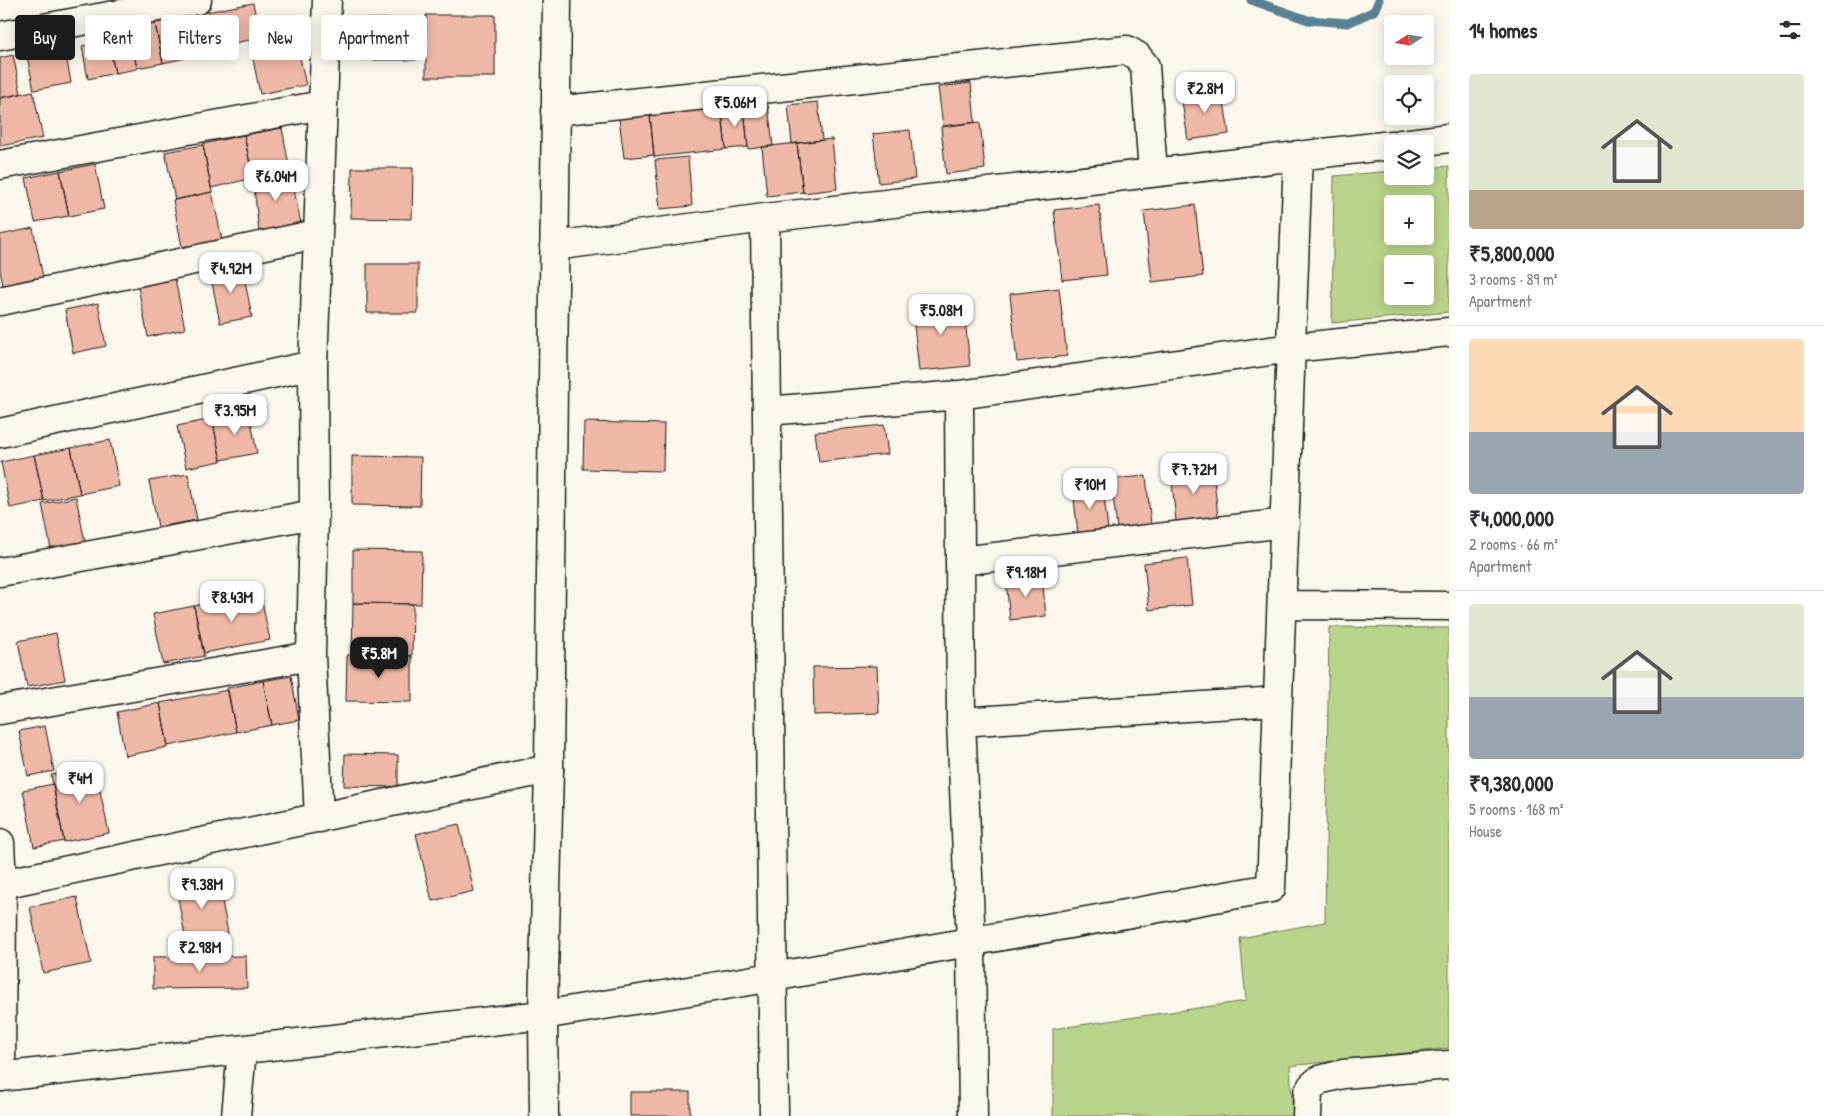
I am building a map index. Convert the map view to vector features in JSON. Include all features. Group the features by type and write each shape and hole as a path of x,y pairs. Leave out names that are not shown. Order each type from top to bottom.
{"street":[{"path":"0,36 196,0"},
{"path":"319,818 311,656 314,514 313,365 327,0"},
{"path":"544,1116 543,1015 549,769 557,0"},
{"path":"555,111 1127,50 1137,56 1145,66 1153,172"},
{"path":"0,165 322,105"},
{"path":"1434,140 1449,138"},
{"path":"554,246 765,218 1384,146"},
{"path":"0,843 2,884 1,1077 543,1015 773,977 1271,888 1298,155"},
{"path":"765,218 774,1116"},
{"path":"0,301 318,234"},
{"path":"767,412 958,395 1291,348 1449,332"},
{"path":"0,433 313,365"},
{"path":"958,395 961,722 971,942 973,1116"},
{"path":"0,572 314,514"},
{"path":"960,561 1285,523"},
{"path":"1282,605 1449,606"},
{"path":"0,710 311,656"},
{"path":"961,722 1278,701"},
{"path":"2,884 549,769"},
{"path":"236,1116 242,1050"},
{"path":"1307,1116 1308,1094 1312,1086 1319,1080 1343,1074 1449,1065"}],"green space":[{"path":"1449,166 1449,312 1332,323 1334,176 1384,172 1384,185 1434,185 1434,167"},
{"path":"1329,627 1449,628 1449,1048 1290,1066 1293,1116 1053,1116 1053,1029 1246,1001 1240,938 1325,922"}],"building":[{"path":"253,3 255,15 249,15 249,40 239,42 239,15 196,14"},
{"path":"427,15 495,15 495,77 426,77"},
{"path":"161,22 161,53 155,23"},
{"path":"155,24 163,63 137,68 135,60 151,60 151,25"},
{"path":"85,45 85,60 112,60 115,73 88,79 82,46"},
{"path":"13,55 21,94 0,98 0,58"},
{"path":"28,60 67,60 71,83 34,90"},
{"path":"112,60 135,60 137,69 115,73"},
{"path":"162,60 176,60 163,63"},
{"path":"253,60 300,60 306,85 260,94"},
{"path":"971,83 975,122 943,126 938,87"},
{"path":"1222,89 1229,134 1188,140 1181,95"},
{"path":"33,91 43,138 0,146 0,98"},
{"path":"818,102 822,140 792,144 788,105"},
{"path":"768,105 773,146 748,149 744,108"},
{"path":"721,107 726,149 654,157 650,115"},
{"path":"744,108 748,147 726,149 722,110"},
{"path":"650,115 654,155 624,158 619,118"},
{"path":"980,122 985,169 946,174 941,127"},
{"path":"282,128 290,171 253,178 244,135"},
{"path":"910,130 915,179 879,183 873,134"},
{"path":"244,135 253,178 211,188 203,144"},
{"path":"832,139 837,189 803,193 797,143"},
{"path":"797,143 803,192 767,196 762,147"},
{"path":"203,145 212,192 175,200 165,152"},
{"path":"688,157 692,206 660,209 655,160"},
{"path":"95,164 104,209 69,216 60,171"},
{"path":"352,168 413,168 412,219 351,218"},
{"path":"60,171 69,216 35,222 26,178"},
{"path":"290,171 301,223 259,232 253,178"},
{"path":"212,192 222,240 182,247 173,200"},
{"path":"1099,205 1107,275 1062,280 1054,210"},
{"path":"1195,205 1203,276 1152,282 1144,211"},
{"path":"33,228 43,277 3,285 0,271 0,235"},
{"path":"367,264 418,264 418,313 367,313"},
{"path":"242,266 252,317 220,323 210,272"},
{"path":"175,279 185,329 148,337 138,287"},
{"path":"1059,288 1067,356 1017,362 1010,294"},
{"path":"963,300 970,366 919,371 912,306"},
{"path":"98,303 106,346 73,353 65,310"},
{"path":"249,411 257,453 221,460 212,419"},
{"path":"212,419 221,461 186,468 177,426"},
{"path":"584,422 664,424 663,471 583,469"},
{"path":"884,425 888,454 819,462 815,432"},
{"path":"110,440 119,486 80,494 71,448"},
{"path":"71,448 80,494 44,501 34,455"},
{"path":"34,455 44,501 10,508 1,462"},
{"path":"352,456 421,457 420,506 352,505"},
{"path":"1213,469 1218,517 1176,521 1171,473"},
{"path":"188,474 197,520 158,527 149,481"},
{"path":"1146,476 1151,525 1117,528 1111,479"},
{"path":"1103,488 1108,529 1078,533 1073,491"},
{"path":"76,497 85,542 51,549 42,504"},
{"path":"353,550 422,551 421,604 353,603"},
{"path":"1187,558 1192,605 1149,610 1144,563"},
{"path":"1042,577 1046,616 1010,620 1006,581"},
{"path":"260,592 270,640 204,653 194,606"},
{"path":"353,603 413,604 412,656 352,655"},
{"path":"194,606 204,656 163,664 153,614"},
{"path":"56,633 65,680 27,687 18,641"},
{"path":"347,655 412,656 412,702 346,701"},
{"path":"877,666 879,713 814,715 813,667"},
{"path":"291,676 299,720 272,725 263,681"},
{"path":"263,681 272,725 236,732 227,688"},
{"path":"228,690 236,732 168,746 160,703"},
{"path":"160,703 168,747 125,756 117,712"},
{"path":"45,726 54,771 28,776 19,731"},
{"path":"345,754 398,755 398,787 344,786"},
{"path":"95,767 109,833 64,842 51,775"},
{"path":"53,784 64,841 34,847 23,790"},
{"path":"459,824 474,891 432,901 416,834"},
{"path":"218,879 228,933 186,941 176,887"},
{"path":"77,897 91,963 43,973 30,907"},
{"path":"246,956 247,988 153,989 153,957"},
{"path":"630,1092 690,1092 690,1116 630,1116"}],"waterway":[{"path":"1251,0 1308,20 1348,23 1374,11 1379,0"}]}
